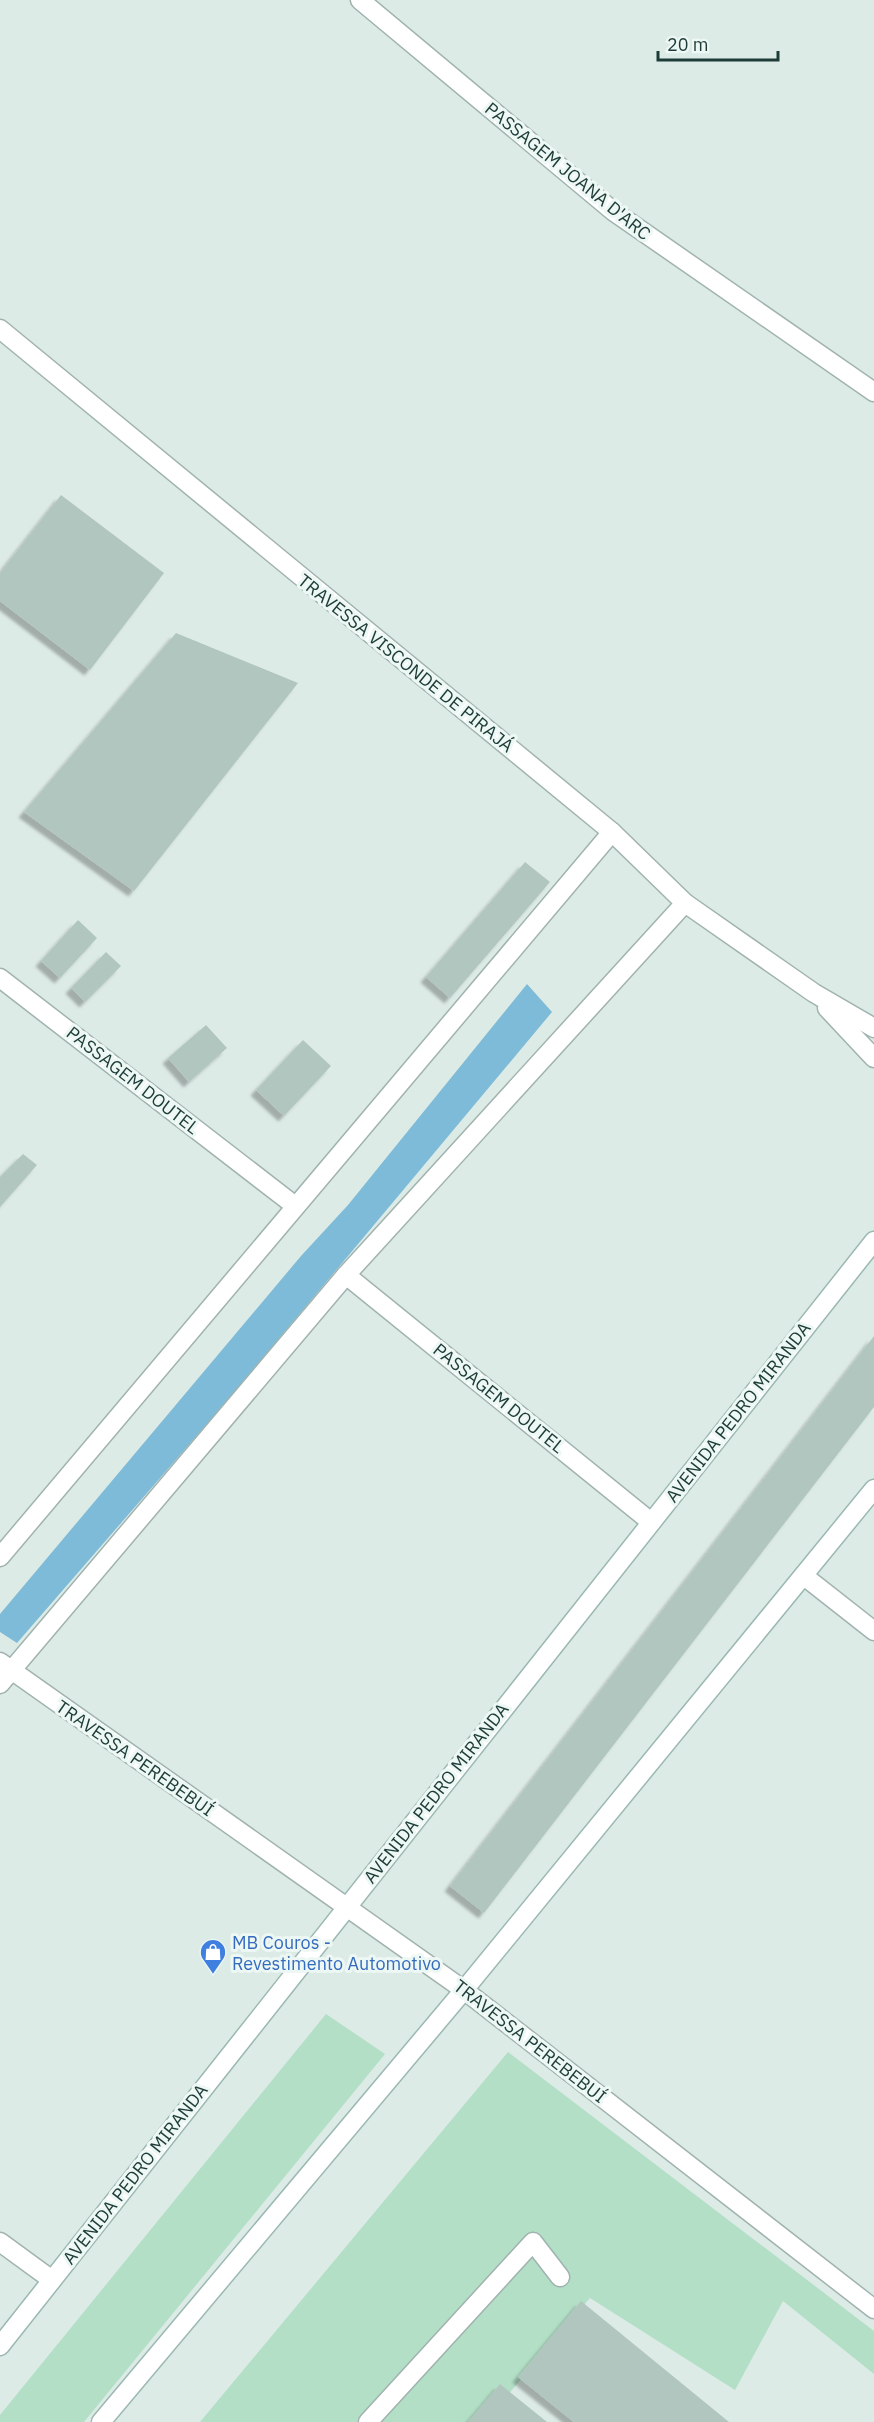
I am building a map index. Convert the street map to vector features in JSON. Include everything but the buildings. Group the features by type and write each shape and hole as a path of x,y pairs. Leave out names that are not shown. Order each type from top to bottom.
{"street":[{"name":"PASSAGEM JOANA D'ARC","path":"360,0 613,211 874,392"},
{"name":"TRAVESSA VISCONDE DE PIRAJÁ","path":"0,329 612,832 685,903 814,993 874,1028"},
{"path":"0,1557 294,1205 612,832"},
{"path":"4,1673 346,1275 685,903"},
{"name":"PASSAGEM DOUTEL","path":"0,978 294,1205"},
{"name":"TRAVESSA VISCONDE DE PIRAJÁ","path":"814,993 874,1058"},
{"name":"AVENIDA PEDRO MIRANDA","path":"0,2346 874,1241"},
{"name":"PASSAGEM DOUTEL","path":"346,1275 651,1522"},
{"path":"101,2422 464,1990 874,1489"},
{"path":"804,1576 874,1631"},
{"name":"TRAVESSA PEREBEBUÍ","path":"4,1673 347,1905 464,1990 874,2308"},
{"path":"0,2242 52,2280"},
{"path":"368,2422 533,2242 560,2277"}],"green space":[{"path":"326,2014 385,2054 84,2422 0,2422 0,2415"},
{"path":"508,2052 874,2331 874,2374 783,2301 735,2390 590,2298 485,2422 200,2422"}],"water":[{"path":"527,984 552,1012 226,1402 17,1643 0,1632 0,1614 301,1256 348,1205"}],"place":[{"name":"MB Couros - Revestimento Automotivo","path":"213,1975"}]}
